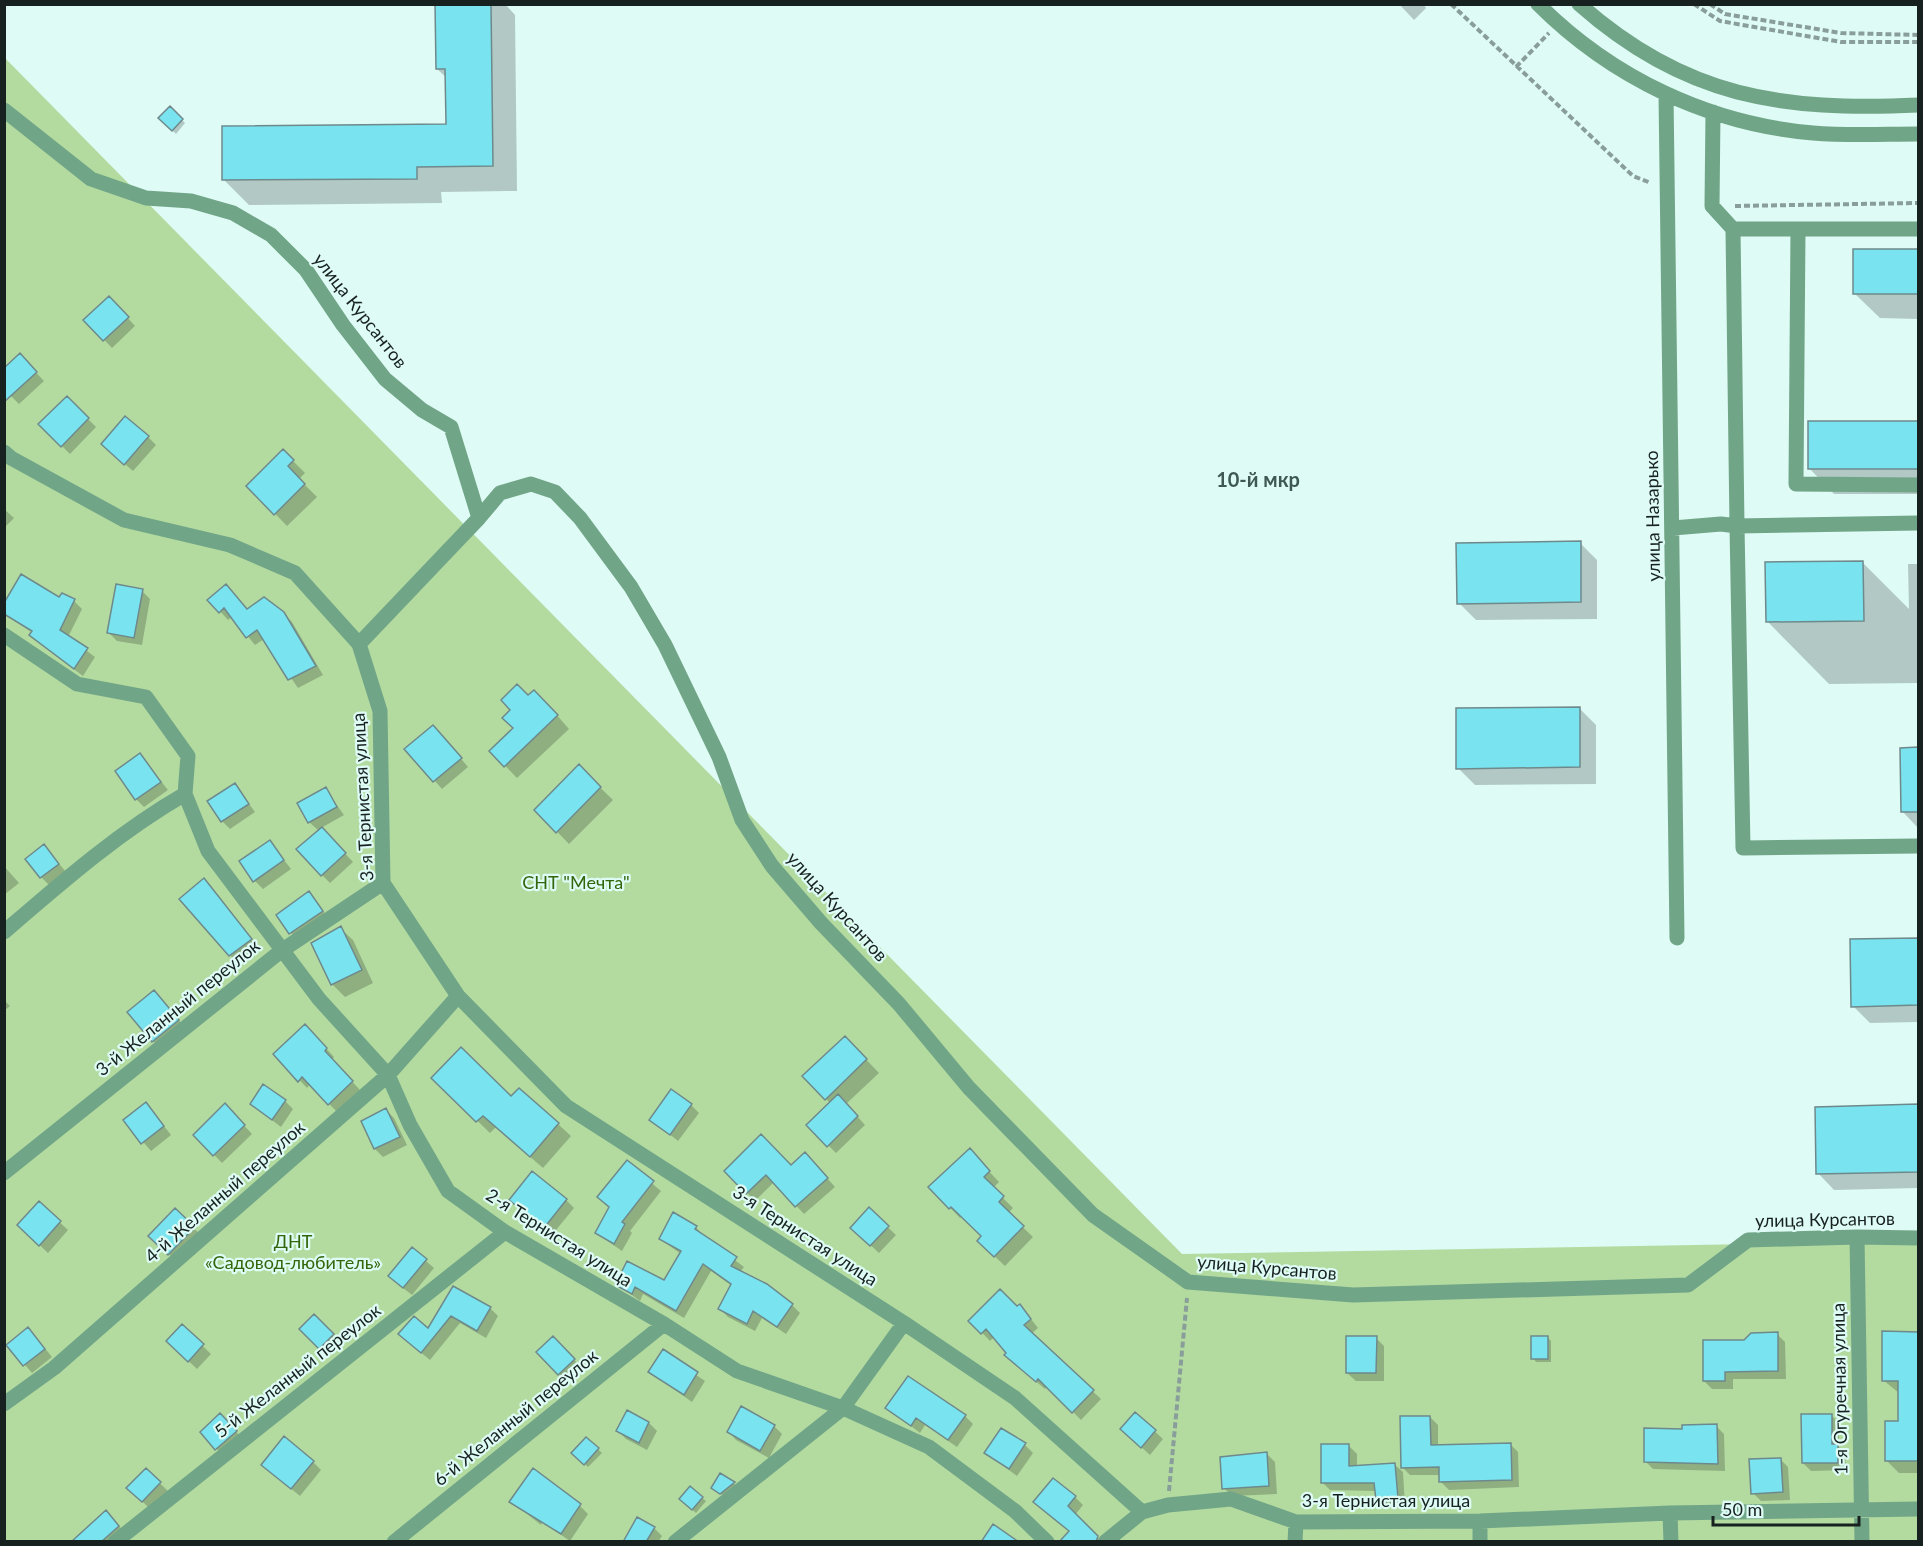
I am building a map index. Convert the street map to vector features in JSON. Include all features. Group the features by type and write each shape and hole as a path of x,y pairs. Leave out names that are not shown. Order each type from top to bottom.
{"street":[{"path":"1538,4 1558,24 1619,69 1666,94 1713,112 1764,126 1814,133 1918,134"},
{"path":"1579,4 1642,53 1693,77 1734,92 1815,106 1918,105"},
{"name":"улица Назарько","path":"1666,94 1677,938"},
{"name":"улица Курсантов","path":"4,110 91,179 146,198 190,201 233,213 271,235 306,270 343,325 385,379 422,410 451,427 479,518"},
{"path":"1713,112 1712,206 1733,229 1743,848 1918,846"},
{"path":"1733,229 1918,229"},
{"path":"1798,229 1796,484 1918,485"},
{"name":"3-я Тернистая улица","path":"4,452 124,520 230,545 295,573 359,644 380,711 383,883 458,996 566,1106 904,1323 1015,1398 1142,1512 1168,1505 1231,1499 1296,1522 1480,1521 1670,1513 1918,1509"},
{"name":"улица Курсантов","path":"479,518 500,493 531,484 555,492 580,518 631,587 665,645 719,756 742,820 772,866 821,923 899,1004 969,1088 1093,1215 1188,1282 1353,1295 1688,1285 1748,1240 1918,1238"},
{"path":"359,644 479,518"},
{"path":"1673,528 1721,524 1737,526 1918,523"},
{"name":"2-я Тернистая улица","path":"5,637 76,684 146,697 188,756 185,794 208,851 319,999 388,1076 410,1125 448,1191 505,1232 664,1324 737,1371 843,1408 929,1447 1015,1511 1047,1542"},
{"path":"4,932 79,868 160,809 185,794"},
{"name":"3-й Желанный переулок","path":"4,1173 281,951 383,883"},
{"name":"4-й Желанный переулок","path":"4,1404 54,1368 388,1076 458,996"},
{"name":"5-й Желанный переулок","path":"115,1542 505,1232"},
{"name":"1-я Огуречная улица","path":"1857,1237 1862,1542"},
{"path":"675,1542 843,1408 904,1323"},
{"name":"6-й Желанный переулок","path":"394,1542 664,1324"},
{"path":"1105,1542 1142,1512"},
{"path":"1670,1513 1671,1542"},
{"path":"1480,1521 1480,1542"},
{"path":"1295,1542 1296,1522"}],"path":[{"path":"1451,4 1516,68"},
{"path":"1694,4 1720,21 1841,42 1918,42"},
{"path":"1710,4 1725,14 1841,33 1918,35"},
{"path":"1168,1505 1188,1282"}],"green space":[{"path":"4,57 1182,1254 1918,1241 1918,1541 5,1541"}],"building":[{"path":"435,4 491,4 493,166 417,167 417,179 222,180 222,126 446,124 445,69 436,69"},
{"path":"170,106 183,119 172,131 158,118"},
{"path":"1853,249 1918,249 1918,294 1853,294"},
{"path":"109,296 129,317 103,341 83,320"},
{"path":"20,353 37,372 4,402 4,368"},
{"path":"67,396 89,418 61,447 38,424"},
{"path":"125,416 149,436 124,465 101,444"},
{"path":"1808,421 1918,421 1918,469 1808,469"},
{"path":"283,449 294,460 288,466 305,484 274,515 246,486"},
{"path":"1581,541 1581,602 1457,604 1456,543"},
{"path":"1863,561 1864,621 1766,622 1765,562"},
{"path":"21,574 59,597 62,593 75,599 60,630 88,648 74,669 29,635 32,631 4,614 4,603"},
{"path":"116,584 143,589 134,638 107,633"},
{"path":"226,584 247,609 264,597 284,612 316,666 288,680 257,630 246,638 224,608 219,613 207,600"},
{"path":"517,684 528,695 534,690 558,715 504,767 489,751 513,728 502,718 510,710 501,700"},
{"path":"1580,707 1580,767 1456,769 1456,708"},
{"path":"433,725 462,758 433,782 404,749"},
{"path":"1918,747 1918,812 1901,812 1900,748"},
{"path":"140,753 161,782 135,800 115,771"},
{"path":"579,764 601,787 556,833 534,810"},
{"path":"235,783 249,804 221,822 207,801"},
{"path":"326,787 337,807 308,823 297,803"},
{"path":"322,827 346,853 321,876 296,849"},
{"path":"270,840 284,860 253,882 239,861"},
{"path":"44,844 59,864 40,878 25,859"},
{"path":"204,878 252,939 229,956 179,899"},
{"path":"309,891 323,911 289,934 276,915"},
{"path":"341,926 362,970 331,985 311,943"},
{"path":"1918,938 1918,1005 1851,1007 1850,939"},
{"path":"154,990 179,1020 152,1042 127,1012"},
{"path":"305,1024 327,1048 325,1051 353,1081 328,1105 302,1077 298,1082 273,1054"},
{"path":"845,1036 867,1059 825,1100 802,1076"},
{"path":"461,1047 511,1096 519,1088 559,1123 530,1157 483,1116 476,1122 431,1078"},
{"path":"263,1084 286,1100 272,1120 250,1104"},
{"path":"671,1089 692,1104 670,1135 649,1120"},
{"path":"838,1094 858,1116 827,1147 806,1125"},
{"path":"146,1102 164,1126 141,1144 123,1120"},
{"path":"225,1103 245,1125 213,1156 193,1135"},
{"path":"1918,1104 1918,1172 1816,1174 1815,1107"},
{"path":"386,1108 400,1137 374,1149 361,1121"},
{"path":"761,1134 791,1165 805,1152 828,1178 795,1207 766,1175 746,1194 724,1171"},
{"path":"970,1148 990,1171 984,1177 1004,1196 999,1202 1024,1226 994,1257 977,1241 981,1236 951,1207 949,1209 928,1187"},
{"path":"627,1160 654,1181 622,1222 625,1224 614,1244 595,1233 609,1207 597,1197"},
{"path":"532,1171 567,1199 544,1228 509,1200"},
{"path":"39,1201 61,1221 39,1246 17,1225"},
{"path":"869,1207 889,1226 870,1246 850,1228"},
{"path":"175,1208 195,1227 168,1255 148,1236"},
{"path":"673,1212 697,1226 695,1229 737,1257 731,1266 767,1284 793,1304 777,1327 753,1311 747,1324 718,1309 731,1284 703,1264 676,1311 635,1287 632,1294 615,1285 627,1261 664,1280 681,1251 659,1239"},
{"path":"412,1247 427,1259 403,1288 388,1276"},
{"path":"453,1286 491,1307 477,1331 451,1316 421,1353 398,1334 414,1316 428,1328"},
{"path":"1000,1289 1017,1306 1020,1304 1031,1319 1024,1325 1094,1390 1072,1413 1038,1379 1036,1382 1004,1355 1006,1353 986,1329 981,1334 968,1321"},
{"path":"314,1314 334,1334 319,1349 299,1329"},
{"path":"182,1324 204,1344 188,1362 166,1341"},
{"path":"28,1327 45,1349 23,1366 6,1345"},
{"path":"1882,1331 1918,1332 1918,1461 1885,1461 1885,1421 1898,1421 1898,1381 1882,1381"},
{"path":"1778,1332 1778,1371 1725,1372 1725,1381 1703,1381 1703,1340 1744,1340 1751,1333"},
{"path":"553,1336 575,1359 558,1375 536,1352"},
{"path":"1346,1336 1377,1336 1376,1373 1346,1373"},
{"path":"1531,1336 1548,1336 1548,1359 1531,1359"},
{"path":"663,1349 698,1372 684,1395 648,1372"},
{"path":"908,1376 966,1415 948,1440 916,1418 911,1426 885,1408"},
{"path":"741,1406 775,1425 760,1451 727,1432"},
{"path":"627,1410 649,1422 639,1443 616,1431"},
{"path":"1135,1412 1156,1430 1141,1448 1120,1429"},
{"path":"220,1413 237,1431 215,1450 200,1432"},
{"path":"1801,1414 1832,1414 1832,1444 1838,1444 1838,1463 1802,1463"},
{"path":"1400,1416 1430,1416 1431,1445 1511,1443 1512,1480 1439,1482 1439,1467 1401,1468"},
{"path":"1717,1424 1718,1464 1644,1462 1644,1428 1682,1429 1682,1425"},
{"path":"1001,1428 1026,1443 1009,1469 984,1453"},
{"path":"284,1436 314,1461 291,1489 261,1465"},
{"path":"586,1437 599,1448 584,1465 571,1453"},
{"path":"1321,1444 1349,1444 1349,1466 1395,1463 1398,1498 1376,1500 1374,1483 1321,1483"},
{"path":"1267,1452 1269,1486 1222,1489 1220,1457"},
{"path":"1781,1458 1783,1492 1751,1494 1749,1459"},
{"path":"146,1468 161,1482 142,1502 126,1488"},
{"path":"533,1468 581,1504 561,1534 509,1502"},
{"path":"720,1473 735,1482 720,1494 711,1488"},
{"path":"1053,1478 1076,1496 1068,1506 1098,1536 1096,1542 1059,1542 1069,1531 1033,1502"},
{"path":"690,1486 703,1497 692,1510 679,1499"},
{"path":"106,1510 119,1526 101,1542 71,1542"},
{"path":"637,1517 655,1527 646,1542 623,1542"},
{"path":"993,1524 1019,1542 981,1542"}],"district":[{"name":"10-й мкр","path":"1258,480"}],"park label":[{"name":"СНТ \"Мечта\"","path":"576,883"},
{"name":"ДНТ «Садовод-любитель»","path":"293,1252"}]}
